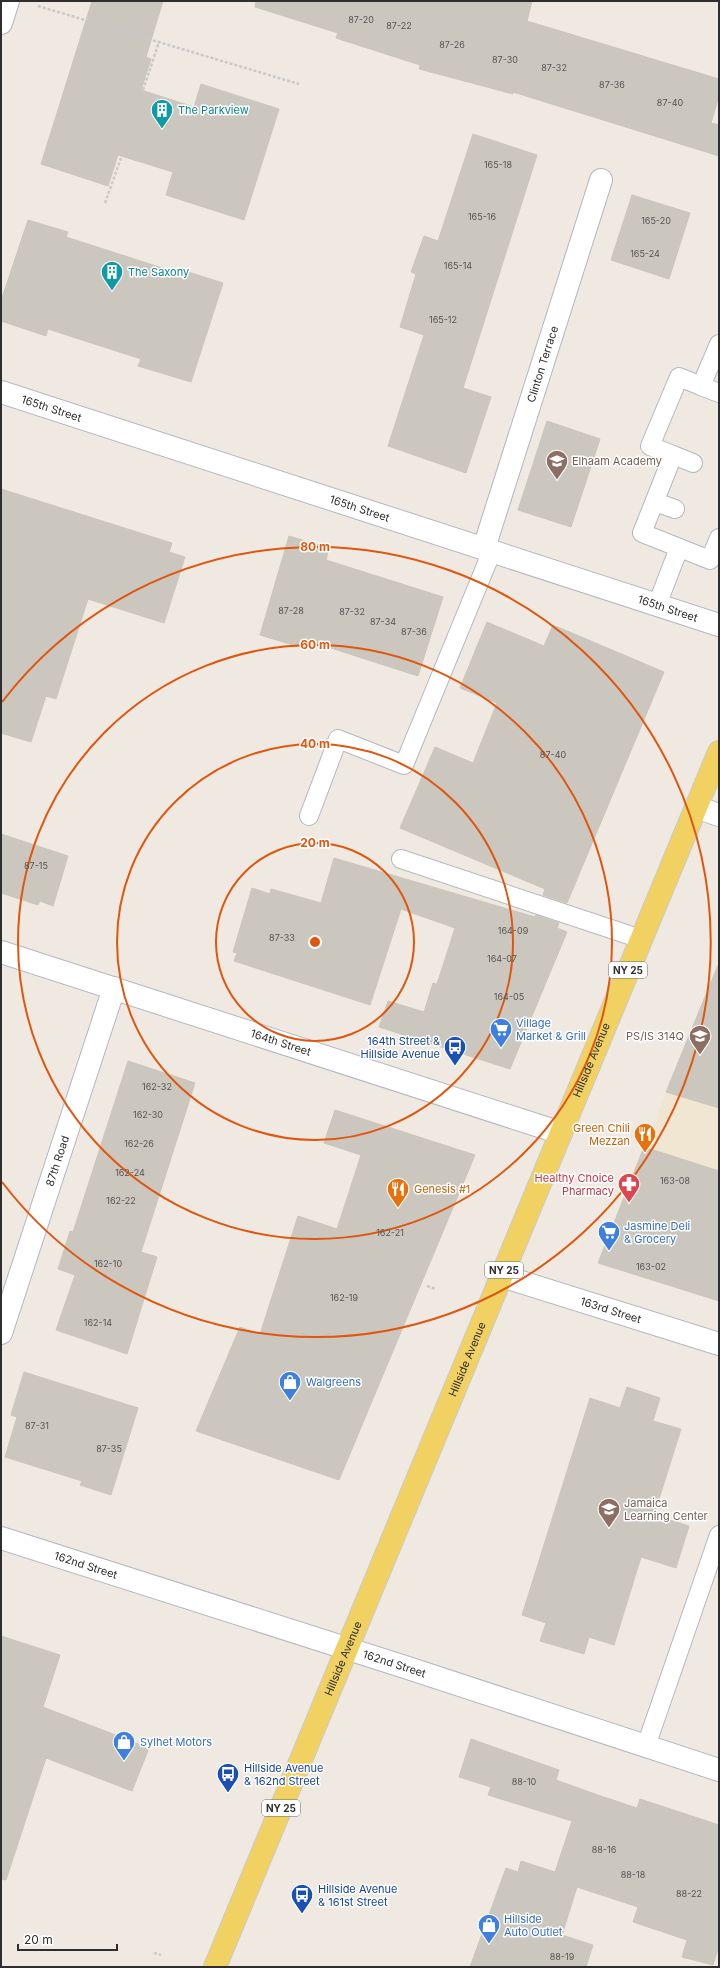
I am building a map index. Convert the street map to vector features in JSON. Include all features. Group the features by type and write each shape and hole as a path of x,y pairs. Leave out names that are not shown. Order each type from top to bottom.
{"main road":[{"name":"Hillside Avenue","path":"215,1967 719,752"}],"street":[{"path":"1,24 8,1"},
{"name":"Clinton Terrace","path":"488,550 601,180"},
{"name":"165th Street","path":"1,392 719,625"},
{"path":"696,807 719,815"},
{"name":"164th Street","path":"1,952 561,1133"},
{"name":"87th Road","path":"1,1333 114,988"},
{"name":"163rd Street","path":"502,1276 719,1344"},
{"name":"162nd Street","path":"1,1538 347,1648 719,1770"}],"lane":[{"path":"701,386 717,355"},
{"path":"693,463 650,446 679,377 719,393"},
{"path":"673,455 642,534 710,560 718,530"},
{"path":"655,502 675,509"},
{"path":"657,605 679,548"},
{"path":"309,816 338,739 404,765 488,550"},
{"path":"401,859 641,938"},
{"path":"646,1746 719,1535"}],"path":[{"path":"38,6 299,84"},
{"path":"144,90 159,42"},
{"path":"105,203 121,158"},
{"path":"428,1286 436,1289"},
{"path":"154,1953 160,1955"}],"shaded area":[{"name":"PS/IS 314Q","path":"719,964 719,1171 644,1147"}],"building":[{"name":"The Parkview","path":"92,1 163,1 146,57 151,59 141,90 194,107 201,84 279,109 244,220 166,195 173,172 118,155 108,186 41,164"},
{"path":"256,1 532,1 527,21 719,79 719,96 711,123 719,125 719,156 513,92 513,94 419,69 420,65 336,38 338,33 255,7"},
{"path":"473,134 537,155 463,388 491,397 466,473 388,446 424,335 400,327 416,274 411,272 424,236 438,241"},
{"path":"632,195 690,213 669,279 611,260"},
{"name":"The Saxony","path":"28,220 68,232 66,237 181,274 182,270 223,283 191,382 138,366 141,359 48,329 46,336 1,321 1,301"},
{"name":"Elhaam Academy","path":"547,421 600,439 571,527 518,510"},
{"path":"1,489 172,543 169,552 185,557 164,623 88,599 56,699 46,696 31,742 1,733"},
{"path":"289,536 329,548 326,560 443,597 418,676 306,640 303,648 260,635"},
{"path":"487,622 544,646 553,625 664,672 567,903 543,895 545,889 400,828 435,747 473,763 497,703 460,688"},
{"path":"1,834 68,856 53,906 40,901 38,905 1,893"},
{"path":"334,858 535,917 536,915 559,923 557,928 567,932 510,1069 379,1027 388,1001 424,1012 433,983 437,984 455,928 401,909 370,1005 234,961 237,953 233,952 252,888 270,894 271,889 321,903"},
{"path":"719,965 719,1108 666,1092"},
{"path":"128,1061 195,1083 141,1252 157,1257 127,1354 56,1330 75,1275 58,1269 70,1231 73,1232"},
{"path":"335,1110 475,1155 339,1480 196,1431 240,1327 260,1334 298,1216 337,1229 361,1155 324,1143"},
{"path":"644,1147 719,1171 719,1301 598,1263"},
{"path":"24,1372 138,1408 111,1495 80,1485 82,1481 5,1457 17,1417 11,1415"},
{"path":"627,1387 660,1398 653,1421 681,1429 654,1515 689,1526 676,1568 641,1557 614,1645 589,1637 584,1654 540,1641 546,1623 522,1615 590,1398 620,1408"},
{"path":"1,1636 60,1655 43,1707 149,1748 132,1791 46,1758 6,1880 1,1879"},
{"path":"471,1739 559,1770 556,1780 595,1794 637,1808 640,1799 719,1825 719,1946 713,1965 682,1957 687,1940 633,1922 638,1907 577,1887 562,1935 593,1945 586,1967 470,1967 506,1868 518,1872 521,1861 555,1872 572,1821 488,1795 491,1787 459,1777"}],"place":[{"name":"The Parkview","path":"162,130"},
{"name":"The Saxony","path":"112,292"},
{"name":"Elhaam Academy","path":"557,480"},
{"name":"Village Market & Grill","path":"501,1048"},
{"name":"PS/IS 314Q","path":"700,1056"},
{"name":"164th Street & Hillside Avenue","path":"455,1066"},
{"name":"Green Chili Mezzan","path":"645,1154"},
{"name":"Healthy Choice Pharmacy","path":"629,1204"},
{"name":"Genesis #1","path":"398,1208"},
{"name":"Jasmine Deli & Grocery","path":"609,1252"},
{"name":"Walgreens","path":"290,1402"},
{"name":"Jamaica Learning Center","path":"609,1528"},
{"name":"Sylhet Motors","path":"124,1762"},
{"name":"Hillside Avenue & 162nd Street","path":"228,1794"},
{"name":"Hillside Avenue & 161st Street","path":"302,1914"},
{"name":"Hillside Auto Outlet","path":"489,1944"}]}
